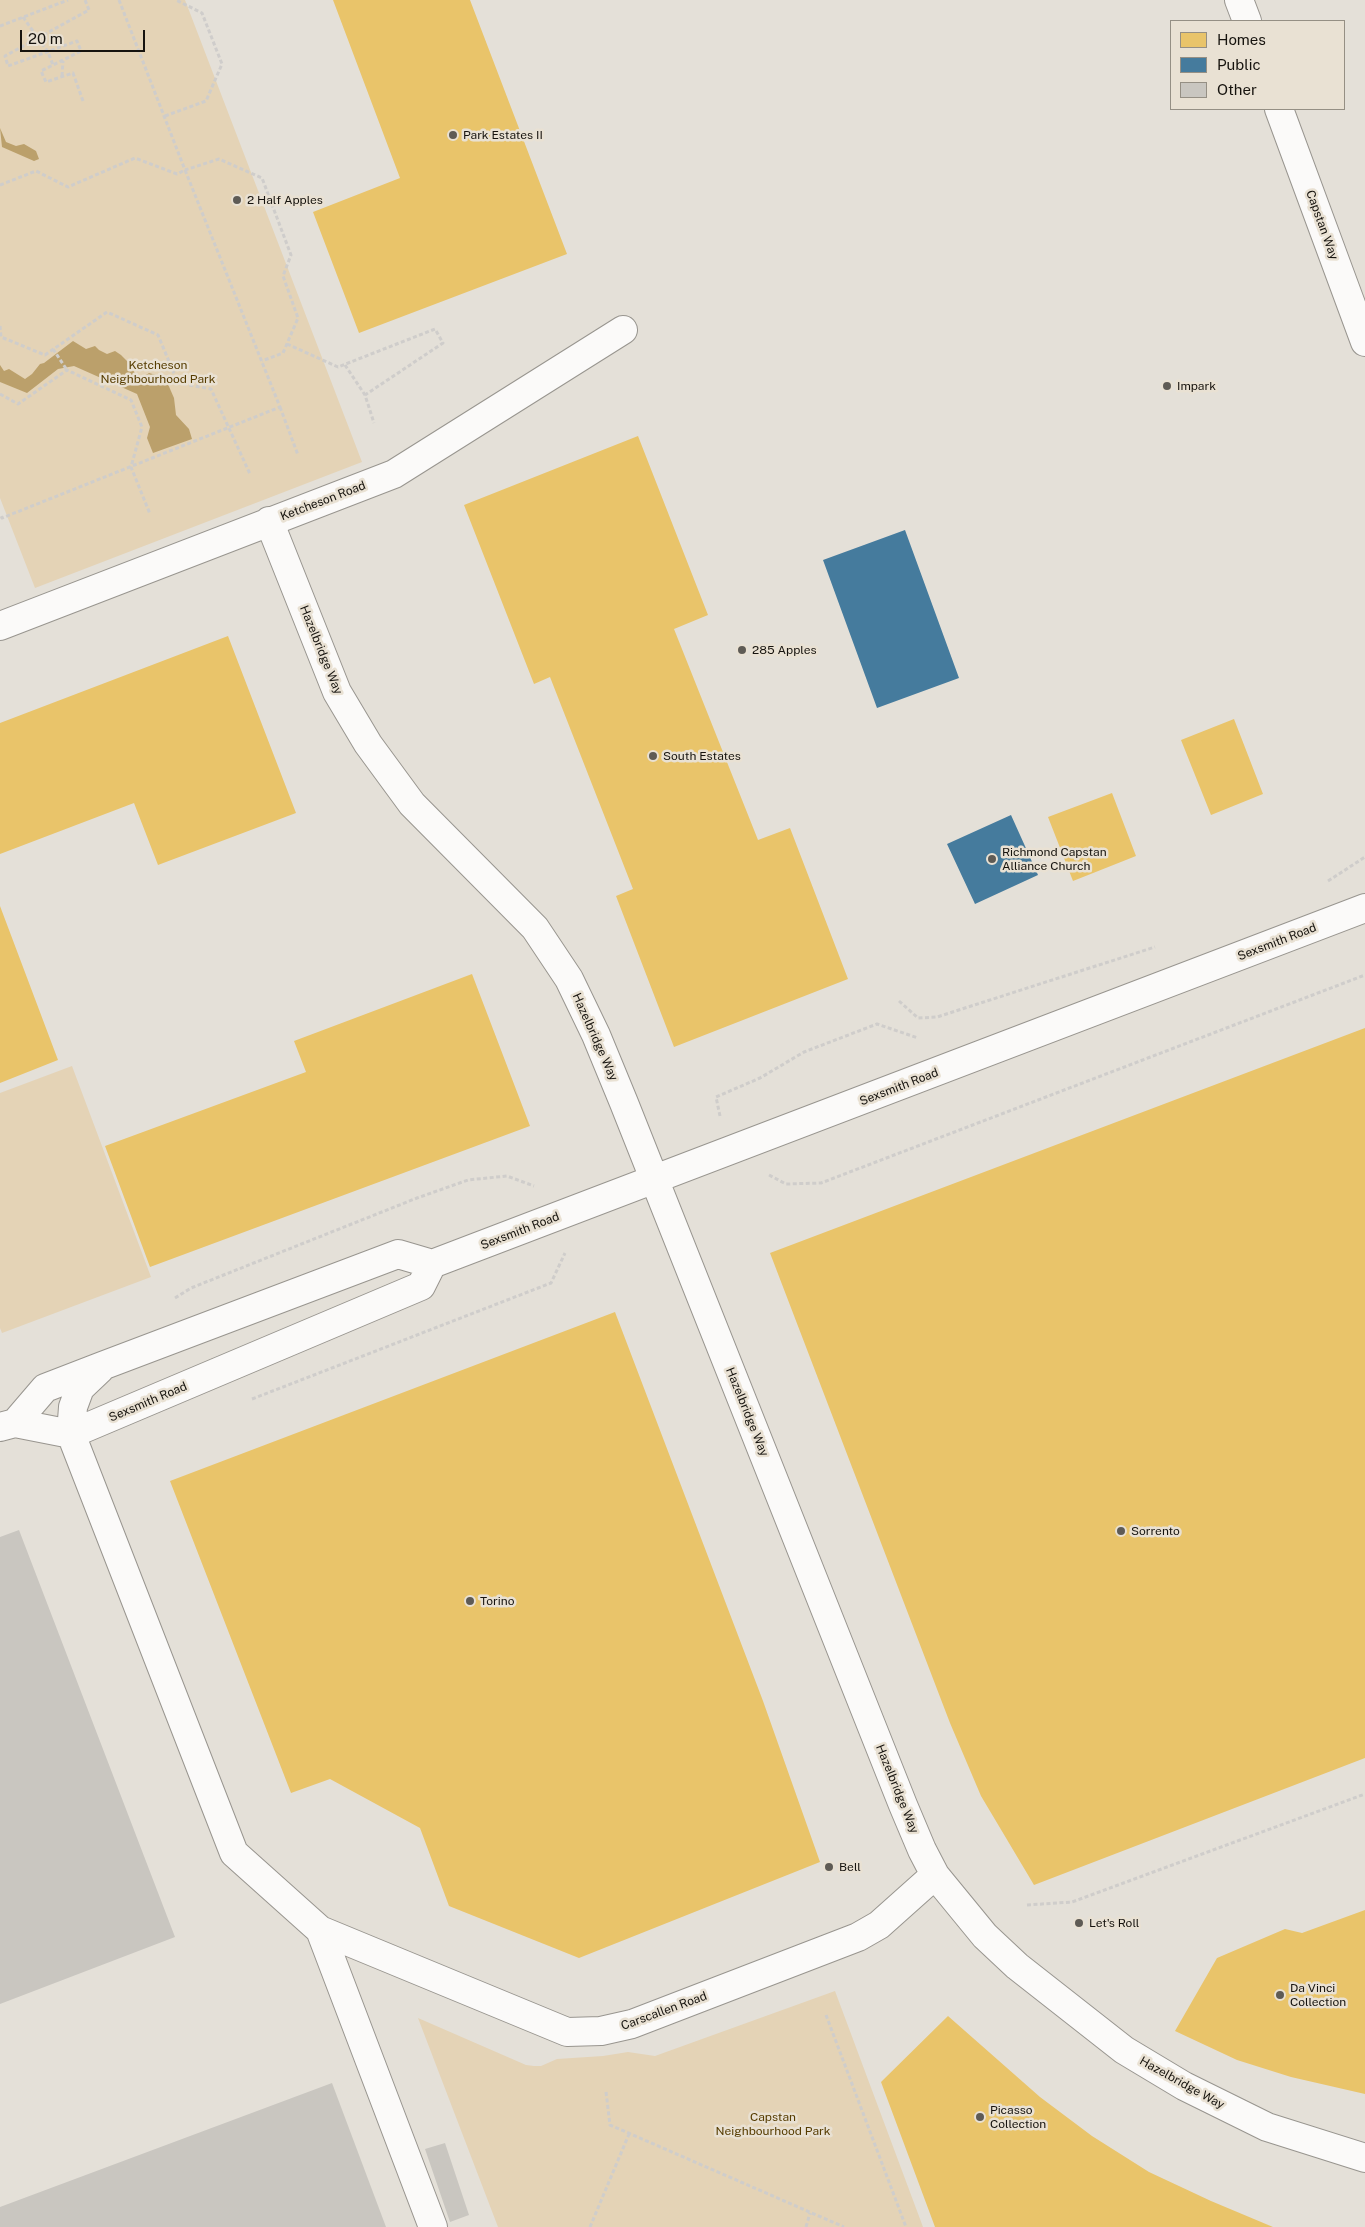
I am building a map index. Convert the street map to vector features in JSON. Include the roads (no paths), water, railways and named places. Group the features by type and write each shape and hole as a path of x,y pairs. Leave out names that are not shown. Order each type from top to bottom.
{"street":[{"path":"1239,0 1247,20"},
{"name":"Capstan Way","path":"1279,110 1365,342"},
{"name":"Ketcheson Road","path":"0,626 394,474 623,330"},
{"name":"Hazelbridge Way","path":"269,521 337,692 368,744 412,804 535,928 564,972 596,1035 900,1796 922,1850 935,1874 985,1936 1017,1966 1124,2050 1184,2086 1266,2127 1365,2158"},
{"name":"Sexsmith Road","path":"71,1434 421,1286 432,1264 655,1181 1365,908"},
{"path":"7,1425 45,1388 102,1366 398,1254 432,1264"},
{"path":"102,1366 80,1388 73,1407 71,1434 234,1853 320,1930 433,2227"},
{"path":"7,1425 71,1434"},
{"name":"Carscallen Road","path":"320,1930 566,2032 600,2031 632,2024 858,1938 878,1925 935,1874"}],"place":[{"name":"Park Estates II","path":"453,135"},
{"name":"2 Half Apples","path":"237,200"},
{"name":"Impark","path":"1167,386"},
{"name":"285 Apples","path":"742,650"},
{"name":"South Estates","path":"653,756"},
{"name":"Richmond Capstan Alliance Church","path":"992,859"},
{"name":"Sorrento","path":"1121,1531"},
{"name":"Torino","path":"470,1601"},
{"name":"Bell","path":"829,1867"},
{"name":"Let's Roll","path":"1079,1923"},
{"name":"Da Vinci Collection","path":"1280,1995"},
{"name":"Picasso Collection","path":"980,2117"}],"park label":[{"name":"Ketcheson Neighbourhood Park","path":"158,372"},
{"name":"Capstan Neighbourhood Park","path":"773,2124"}]}
